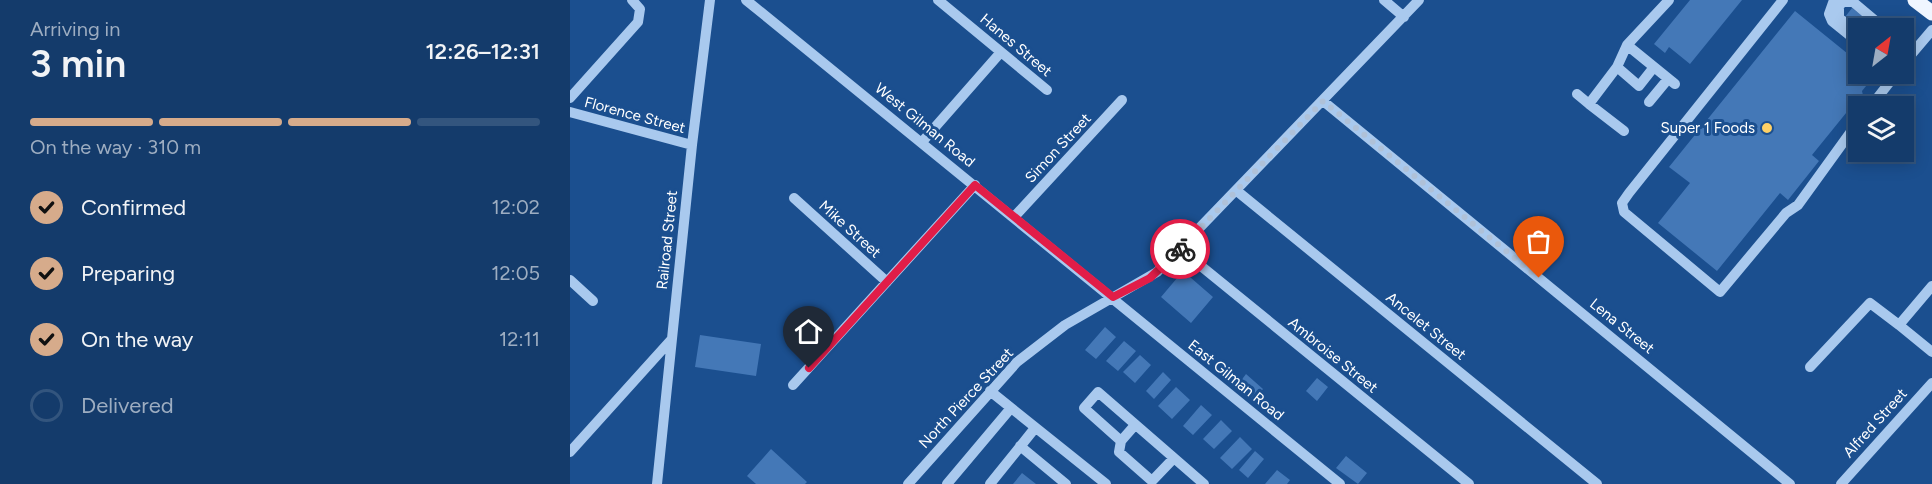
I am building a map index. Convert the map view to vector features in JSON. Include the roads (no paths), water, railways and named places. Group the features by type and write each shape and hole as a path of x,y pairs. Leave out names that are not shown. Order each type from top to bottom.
{"main road":[{"path":"1915,0 1932,13"}],"street":[{"path":"570,98 638,22 640,9 632,0"},
{"name":"Railroad Street","path":"657,484 692,145 710,0"},
{"name":"West Gilman Road","path":"746,0 1113,297"},
{"name":"Hanes Street","path":"938,0 1047,90"},
{"path":"1384,0 1404,17"},
{"name":"North Pierce Street","path":"912,483 990,391 1041,343 1113,297 1150,278 1419,0"},
{"path":"1589,104 1617,67 1627,45 1669,0"},
{"path":"1783,0 1629,193 1622,203 1624,212 1720,292 1786,213 1798,205 1848,136"},
{"path":"1834,0 1829,14 1832,21 1848,34"},
{"path":"1848,25 1838,12 1842,2 1859,3 1877,18"},
{"path":"1859,3 1874,18"},
{"path":"1914,49 1932,30"},
{"path":"1627,45 1671,81 1649,102"},
{"path":"922,142 1001,52"},
{"path":"1617,67 1639,86 1654,68"},
{"path":"1879,96 1888,84"},
{"path":"1577,94 1624,131"},
{"name":"Simon Street","path":"1015,216 1122,100"},
{"name":"Lena Street","path":"1323,101 1790,484"},
{"name":"Florence Street","path":"570,112 692,145"},
{"path":"793,385 975,185"},
{"name":"Ancelet Street","path":"1237,190 1597,484"},
{"name":"Mike Street","path":"794,198 887,282"},
{"name":"Ambroise Street","path":"1180,249 1469,484"},
{"path":"570,280 593,301"},
{"path":"1899,326 1932,286"},
{"name":"East Gilman Road","path":"1113,297 1340,484"},
{"path":"1810,367 1870,303 1932,352"},
{"path":"570,452 671,340"},
{"name":"Alfred Street","path":"1841,484 1932,382"},
{"path":"990,391 1106,484"},
{"path":"1121,441 1084,408 1098,392 1204,484"},
{"path":"947,484 1011,408"},
{"path":"1135,425 1121,441 1119,452 1152,481 1174,458"},
{"path":"990,484 1035,428"},
{"path":"1020,446 1066,484"}],"place":[{"name":"Super 1 Foods","path":"1767,128"}]}
